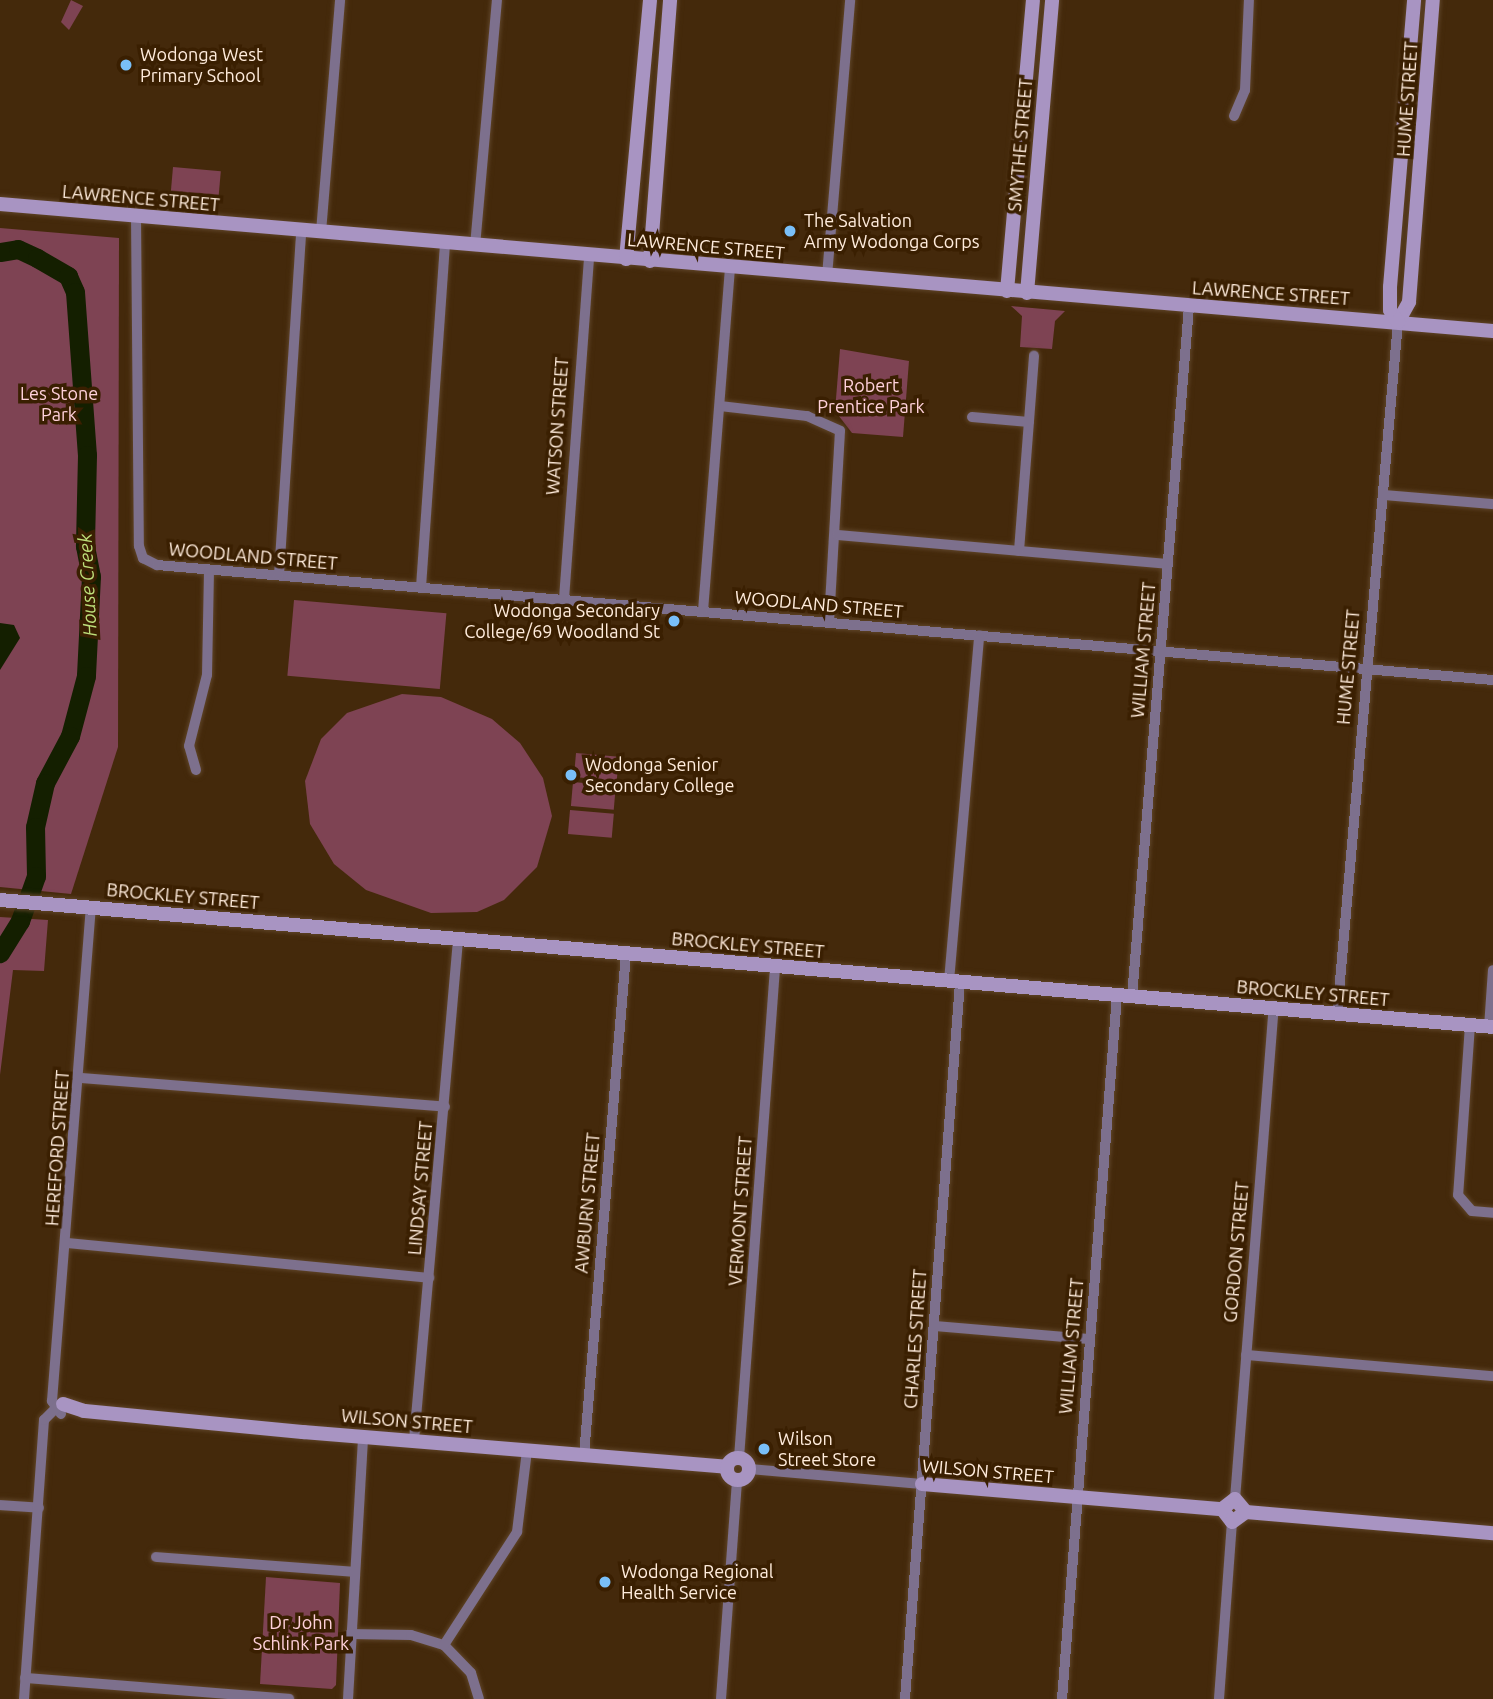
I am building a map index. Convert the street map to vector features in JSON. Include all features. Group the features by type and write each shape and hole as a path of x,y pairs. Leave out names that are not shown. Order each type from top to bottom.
{"street":[{"path":"321,232 340,0"},
{"path":"475,246 497,0"},
{"path":"626,258 650,0"},
{"path":"650,261 670,0"},
{"path":"827,276 850,0"},
{"path":"1234,116 1245,90 1249,0"},
{"name":"HUME STREET","path":"1398,322 1390,310 1390,287 1414,0"},
{"name":"HUME STREET","path":"1337,1014 1398,322 1408,309 1411,288 1433,0"},
{"path":"1033,5 1052,5"},
{"name":"SMYTHE STREET","path":"1007,291 1033,5"},
{"name":"SMYTHE STREET","path":"1027,293 1052,5"},
{"path":"1409,72 1428,74"},
{"path":"1398,196 1419,198"},
{"name":"LAWRENCE STREET","path":"0,204 445,244 1493,331"},
{"path":"631,210 654,212"},
{"name":"WOODLAND STREET","path":"136,216 143,558 157,565 1493,680"},
{"path":"1014,219 1033,220"},
{"path":"279,575 300,231"},
{"path":"421,587 445,244"},
{"name":"WATSON STREET","path":"564,599 589,255"},
{"path":"703,611 730,268"},
{"path":"1390,287 1411,288"},
{"name":"WILLIAM STREET","path":"1132,997 1189,306"},
{"path":"1019,551 1034,356"},
{"path":"720,407 821,419 840,431 837,535 829,622"},
{"path":"972,417 1029,422"},
{"path":"1384,495 1493,504"},
{"path":"837,535 1168,564"},
{"path":"196,770 190,746 207,675 209,570"},
{"name":"CHARLES STREET","path":"905,1699 934,1326 979,635"},
{"name":"BROCKLEY STREET","path":"0,900 1491,1027"},
{"name":"HEREFORD STREET","path":"59,1408 54,1391 91,908"},
{"name":"LINDSAY STREET","path":"414,1440 458,940"},
{"name":"AWBURN STREET","path":"584,1455 626,954"},
{"name":"VERMONT STREET","path":"733,1462 775,966"},
{"path":"1491,1027 1493,970"},
{"name":"WILLIAM STREET","path":"1062,1699 1117,996"},
{"name":"GORDON STREET","path":"1235,1499 1274,1008"},
{"path":"1470,1025 1458,1195 1472,1211 1493,1213"},
{"path":"80,1077 445,1107"},
{"path":"67,1243 429,1278"},
{"path":"934,1326 1089,1339"},
{"path":"1246,1355 1493,1376"},
{"path":"24,1699 44,1432 59,1408"},
{"name":"WILSON STREET","path":"59,1408 584,1455 733,1462"},
{"path":"348,1699 363,1437"},
{"path":"444,1645 517,1532 527,1450"},
{"path":"733,1462 749,1469 737,1480"},
{"path":"721,1699 737,1480 733,1462"},
{"name":"WILSON STREET","path":"749,1469 1077,1499 1222,1509"},
{"path":"1219,1699 1232,1522 1222,1509 1235,1499 1246,1512"},
{"path":"0,1505 39,1508"},
{"path":"1232,1522 1246,1512 1493,1533"},
{"path":"156,1557 354,1572"},
{"path":"350,1634 411,1635 444,1645 471,1673 479,1699"},
{"path":"25,1678 289,1699"}],"green space":[{"path":"71,0 83,6 69,30 61,22"},
{"path":"173,167 221,171 219,195 171,191"},
{"name":"Les Stone Park","path":"0,228 119,238 118,747 71,894 0,887"},
{"path":"1011,306 1065,311 1055,321 1052,349 1020,347 1022,316"},
{"name":"Robert Prentice Park","path":"840,349 909,361 903,437 852,433 835,411"},
{"path":"294,600 446,613 440,689 287,676"},
{"path":"402,694 441,697 492,719 520,743 543,778 552,816 537,867 504,900 477,912 431,913 366,890 334,864 310,824 305,781 321,739 347,713"},
{"path":"576,753 619,757 617,781 574,777"},
{"path":"573,782 616,786 614,810 571,806"},
{"path":"570,810 614,814 612,838 568,834"},
{"path":"0,917 48,920 44,971 13,970 0,1075"},
{"name":"Dr John Schlink Park","path":"266,1577 340,1583 336,1685 332,1689 260,1684"}],"shaded area":[{"path":"0,623 14,625 20,638 0,670"}],"waterway":[{"name":"House Creek","path":"0,252 18,249 37,258 68,276 75,292 87,455 85,546 91,576 86,676 70,736 45,783 35,827 36,876 20,921 0,953"}],"place":[{"name":"Wodonga West Primary School","path":"126,65"},
{"name":"The Salvation Army Wodonga Corps","path":"790,231"},
{"name":"Wodonga Secondary College/69 Woodland St","path":"674,621"},
{"name":"Wodonga Senior Secondary College","path":"571,775"},
{"name":"Wilson Street Store","path":"764,1449"},
{"name":"Wodonga Regional Health Service","path":"605,1582"}]}
